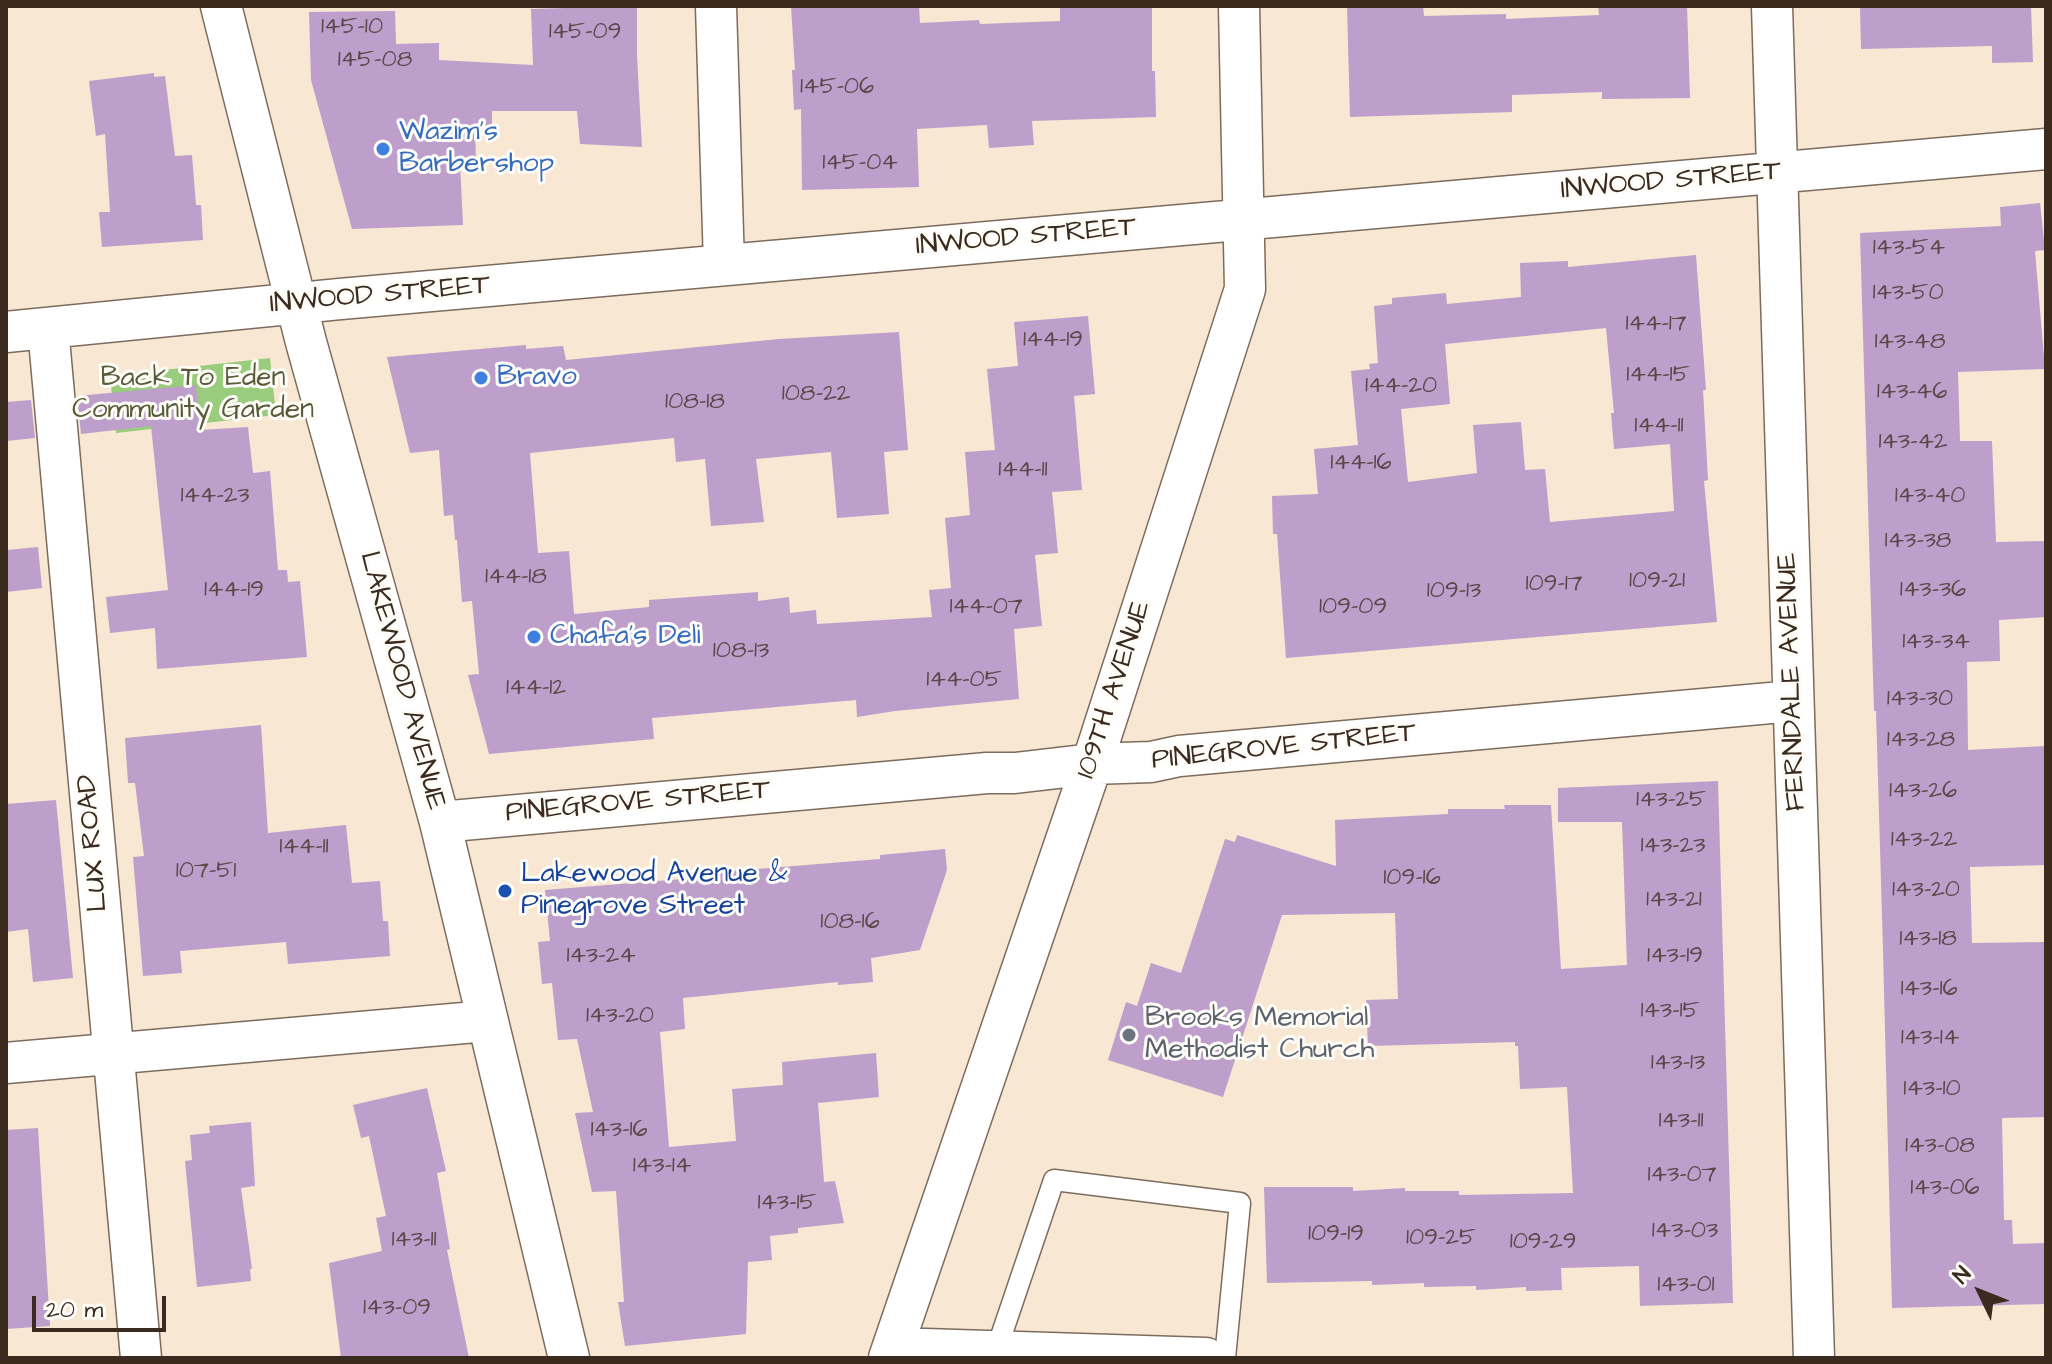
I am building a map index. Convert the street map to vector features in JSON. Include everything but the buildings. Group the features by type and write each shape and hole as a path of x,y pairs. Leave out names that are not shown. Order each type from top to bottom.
{"street":[{"name":"LAKEWOOD AVENUE","path":"221,6 297,303 440,822 569,1358"},
{"path":"716,6 724,265"},
{"name":"109TH AVENUE","path":"892,1353 1092,764 1245,289 1239,6"},
{"name":"FERNDALE AVENUE","path":"1772,6 1814,1358"},
{"name":"INWOOD STREET","path":"6,332 297,303 2046,149"},
{"name":"LUX ROAD","path":"48,328 141,1358"},
{"name":"PINEGROVE STREET","path":"440,822 1092,764 1151,762 1179,756 1793,701"},
{"path":"6,1063 487,1021"},
{"path":"892,1353 996,1351 1206,1358"}],"lane":[{"path":"996,1351 1054,1180 1240,1203 1225,1358"}],"green space":[{"name":"Back To Eden Community Garden","path":"270,358 276,415 116,433 110,376"}],"place":[{"name":"Wazim's Barbershop","path":"383,149"},
{"name":"Bravo","path":"481,378"},
{"name":"Chafa's Deli","path":"534,637"},
{"name":"Lakewood Avenue & Pinegrove Street","path":"505,891"},
{"name":"Brooks Memorial Methodist Church","path":"1129,1035"}]}
